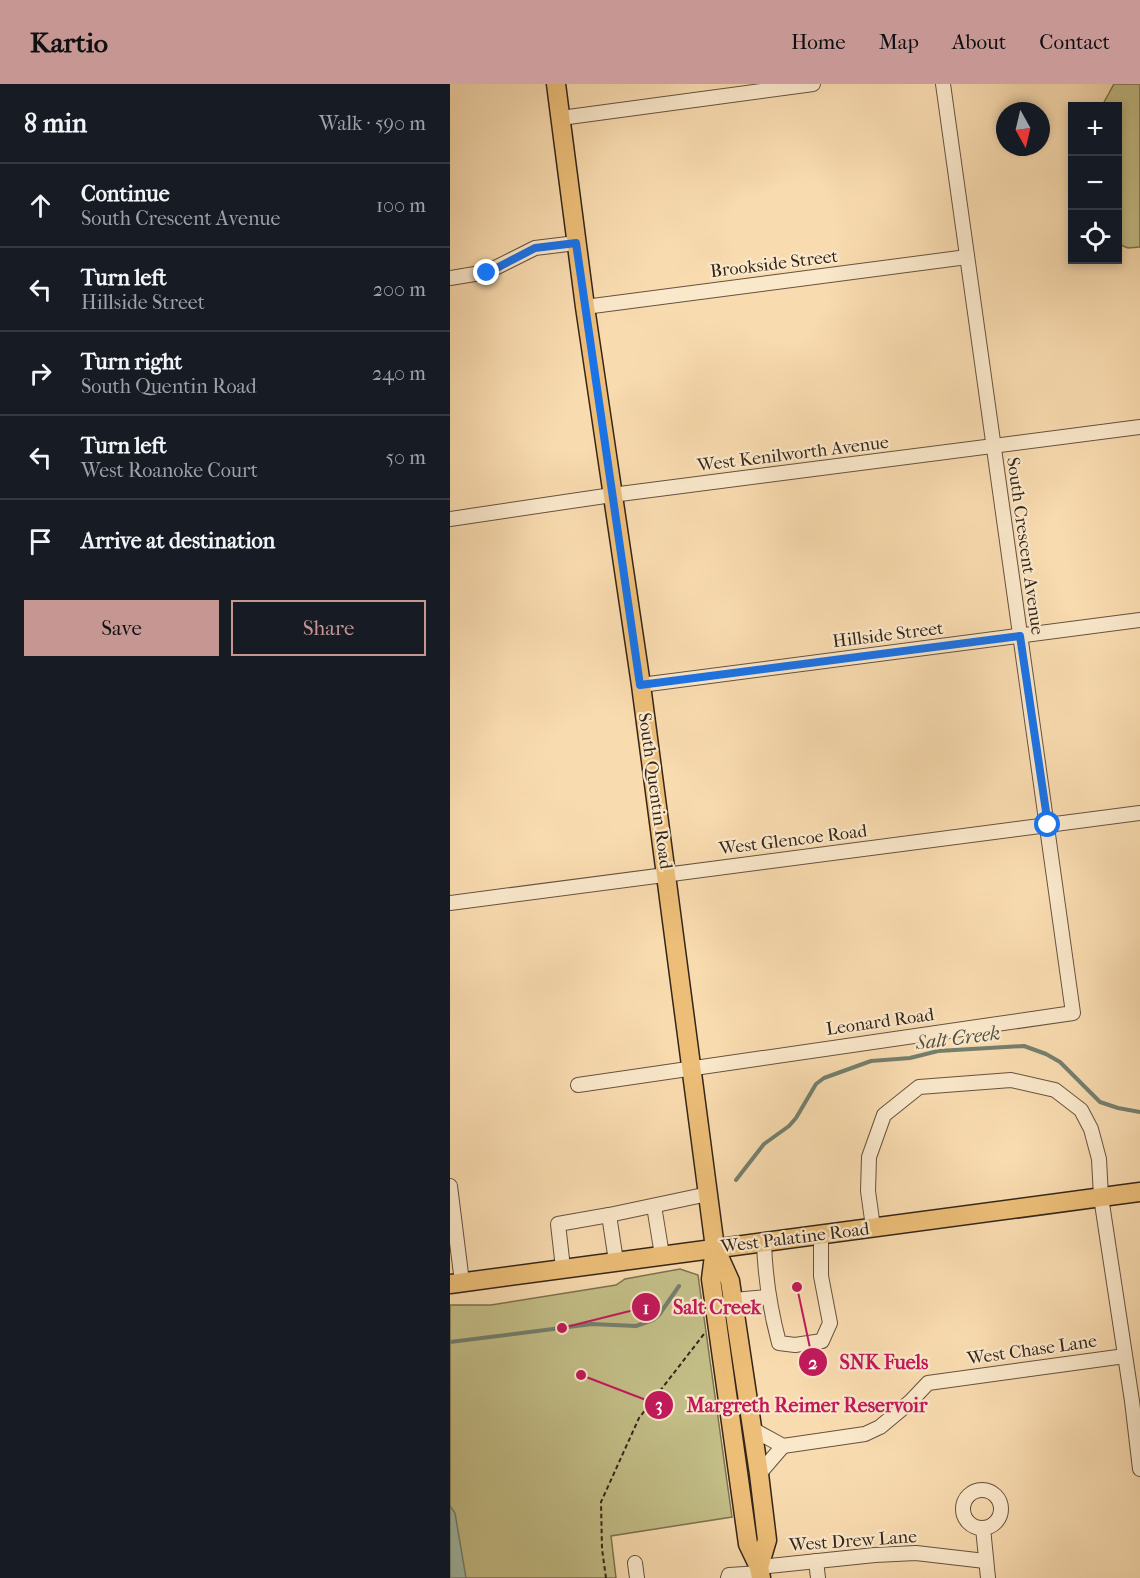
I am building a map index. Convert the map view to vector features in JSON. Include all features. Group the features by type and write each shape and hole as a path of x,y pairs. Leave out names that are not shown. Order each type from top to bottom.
{"main road":[{"name":"South Quentin Road","path":"556,84 576,243 640,685 716,1248"},
{"name":"West Palatine Road","path":"456,1283 1140,1192"},
{"path":"716,1248 730,1281 759,1474 767,1540 760,1572"},
{"path":"716,1248 711,1279 748,1544 760,1572"}],"street":[{"path":"561,118 813,84"},
{"name":"South Crescent Avenue","path":"943,84 1073,1013"},
{"path":"450,278 487,273 535,248 576,243"},
{"name":"Brookside Street","path":"585,307 967,257"},
{"name":"West Kenilworth Avenue","path":"450,519 612,495 1140,427"},
{"name":"Hillside Street","path":"640,685 1140,620"},
{"name":"West Glencoe Road","path":"450,903 1140,813"},
{"name":"Leonard Road","path":"578,1085 1073,1013"},
{"path":"873,1227 868,1191 869,1157 884,1115 919,1087 1011,1080 1055,1090 1081,1110 1091,1129 1099,1158 1101,1197 1125,1356 1136,1400 1140,1469"},
{"path":"450,1186 456,1283"},
{"path":"563,1268 558,1224 708,1194"},
{"path":"654,1206 662,1255"},
{"path":"609,1215 616,1261"},
{"path":"764,1242 768,1297 779,1343 795,1345 822,1341 830,1323 822,1282 821,1234"},
{"path":"733,1300 768,1297"},
{"name":"West Chase Lane","path":"783,1446 865,1434 880,1427 910,1402 928,1383 1125,1356"},
{"path":"752,1429 783,1446 759,1474"},
{"path":"982,1528 988,1578"},
{"name":"West Drew Lane","path":"728,1578 729,1575 760,1572 816,1561 916,1553 985,1561"},
{"path":"816,1561 818,1578"},
{"path":"635,1563 637,1578"}],"path":[{"path":"606,1578 602,1550 601,1502 639,1418 704,1334"}],"shaded area":[{"path":"1114,84 1140,84 1140,247 1128,248 1122,246 1122,102 1104,102"},
{"path":"680,1269 698,1275 732,1517 611,1536 616,1578 450,1578 450,1305 491,1305 616,1285 625,1279"},
{"path":"450,1506 455,1513 466,1578 450,1578"}],"waterway":[{"name":"Salt Creek","path":"736,1180 764,1144 796,1118 816,1084 824,1078 871,1061 910,1058 938,1051 1024,1046 1060,1062 1100,1102 1140,1112"},
{"name":"Salt Creek","path":"450,1342 592,1324 636,1326 653,1320 659,1315 679,1286"}],"place":[{"name":"SNK Fuels","path":"797,1287"},
{"name":"Salt Creek","path":"562,1328"},
{"name":"Margreth Reimer Reservoir","path":"581,1375"}],"route":[{"path":"487,273 535,248 576,243 640,685 1020,636 1048,825"}]}
